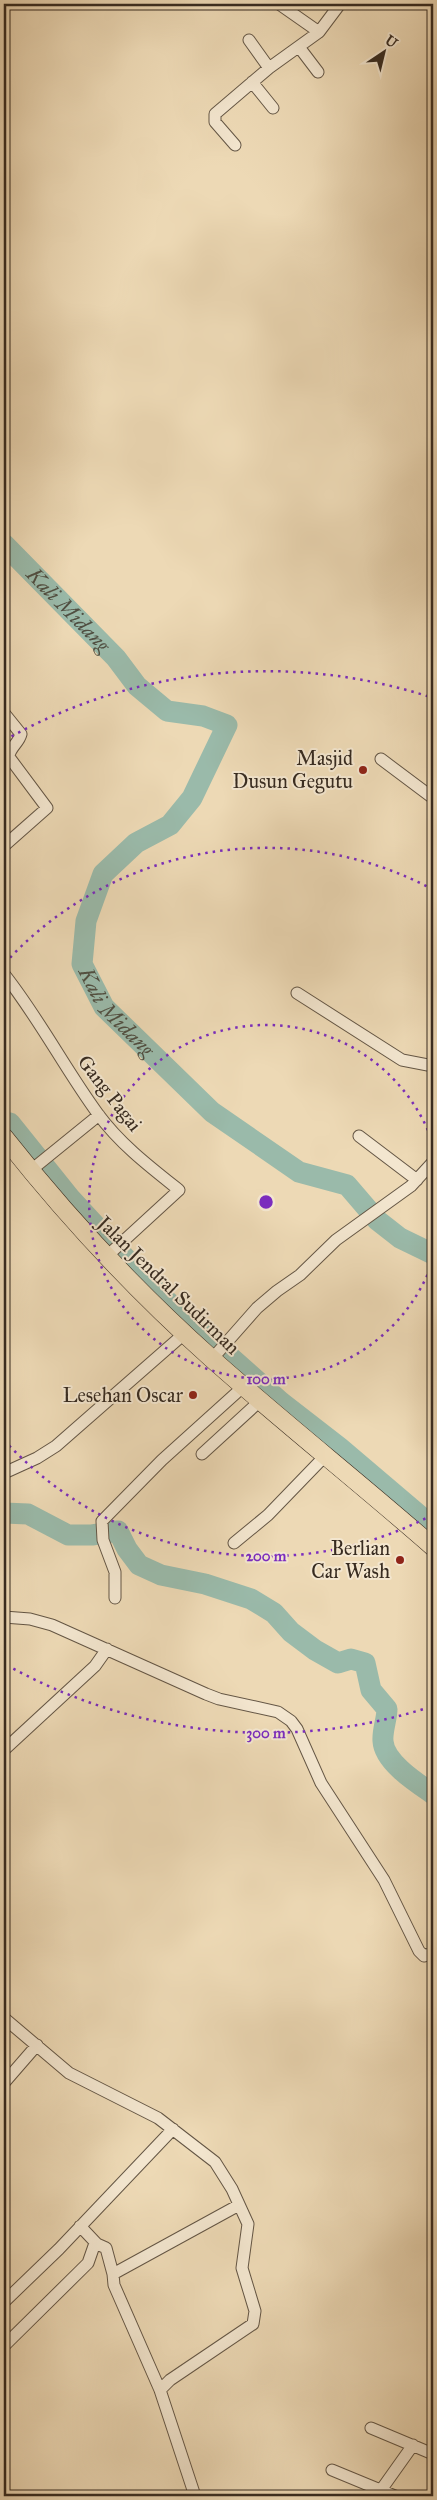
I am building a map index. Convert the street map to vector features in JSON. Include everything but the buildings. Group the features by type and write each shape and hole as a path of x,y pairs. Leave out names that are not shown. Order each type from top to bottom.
{"highway":[{"name":"Jalan Jendral Sudirman","path":"4,1137 38,1165 185,1334 215,1355 244,1386 433,1547"}],"street":[{"path":"279,4 319,32"},
{"path":"235,145 214,118 269,68 319,32 340,4"},
{"path":"249,40 269,68"},
{"path":"299,46 318,72"},
{"path":"252,82 273,108"},
{"path":"4,713 21,734 9,757 47,808 4,846"},
{"path":"381,759 433,798"},
{"name":"Gang Pagai","path":"4,974 99,1115 131,1149 179,1190 113,1250"},
{"path":"297,993 402,1060 433,1066"},
{"path":"38,1165 99,1115"},
{"path":"359,1136 417,1180"},
{"path":"215,1355 257,1308 300,1275 351,1228 390,1203 417,1180 433,1162"},
{"path":"4,1473 37,1458 56,1446 185,1334"},
{"path":"115,1598 115,1572 103,1536 102,1521 162,1460 244,1386"},
{"path":"202,1454 261,1400"},
{"path":"234,1543 268,1515 325,1456"},
{"path":"4,1617 43,1621 219,1699 269,1709 286,1716 297,1729 321,1783 384,1880 419,1951 424,1956 433,1953"},
{"path":"4,1750 95,1666 107,1649"},
{"path":"4,2018 69,2073 158,2118 215,2162 229,2183 248,2224 242,2268 255,2311 254,2324 170,2380 160,2390"},
{"path":"4,2083 37,2045"},
{"path":"4,2302 173,2129"},
{"path":"113,2279 239,2205"},
{"path":"80,2226 96,2243 106,2248 113,2279 160,2390 194,2496"},
{"path":"4,2346 88,2263 96,2243"},
{"path":"371,2428 433,2454"},
{"path":"381,2490 413,2445"},
{"path":"332,2470 395,2496"}],"waterway":[{"name":"Kali Midang","path":"4,544 116,658 137,686 167,711 203,716 227,725 192,798 170,825 136,843 103,874 86,921 82,964 104,1007 212,1112 299,1172 347,1185 377,1220 400,1238 433,1254"},
{"path":"10,1123 71,1199 156,1291 281,1402 339,1447 433,1527"},
{"path":"4,1513 28,1514 68,1535 92,1535 118,1531 127,1549 139,1565 161,1575 205,1584 251,1599 274,1613 291,1632 315,1650 338,1663 351,1659 365,1663 371,1690 387,1709 383,1741 389,1757 402,1771 433,1794"}],"place":[{"name":"Masjid Dusun Gegutu","path":"363,770"},
{"name":"Lesehan Oscar","path":"193,1395"},
{"name":"Berlian Car Wash","path":"400,1560"}]}
